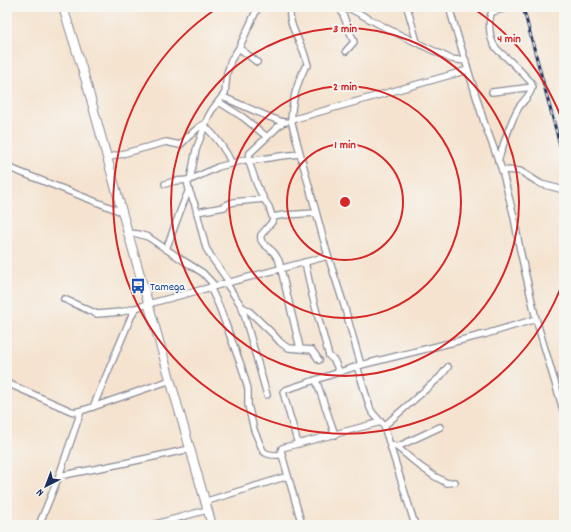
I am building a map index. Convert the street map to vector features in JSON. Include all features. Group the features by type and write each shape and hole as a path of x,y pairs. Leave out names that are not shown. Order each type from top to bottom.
{"main road":[{"path":"63,7 85,78 212,525"}],"street":[{"path":"258,7 229,67 227,73 226,93 212,110 205,124 188,180 189,190 197,212 206,248 242,307 267,395"},
{"path":"290,7 294,30 304,52 306,66 300,77 296,90 292,107 291,121 328,256 343,302 370,408 382,424 390,444 415,525"},
{"path":"340,7 354,42 346,51"},
{"path":"348,7 388,29 451,59 466,61"},
{"path":"407,7 417,42"},
{"path":"450,7 484,122 502,170 514,217 536,319 562,397 564,413"},
{"path":"498,161 518,108 531,91 532,86 531,82 516,66 497,49 490,37 489,19 492,12 510,7"},
{"path":"239,48 257,62"},
{"path":"223,97 282,122 291,121 468,70"},
{"path":"492,92 532,86"},
{"path":"218,102 244,118 267,137"},
{"path":"282,122 250,153 248,160 257,186 270,207 273,217 273,221 260,238 263,244 272,250 279,261 300,348"},
{"path":"107,158 166,142 180,145 192,132 205,124"},
{"path":"205,124 226,151 232,164"},
{"path":"165,184 175,181 188,180 218,167 248,160 300,154"},
{"path":"7,167 122,212"},
{"path":"502,170 520,170 541,184 564,190"},
{"path":"166,249 181,207 189,190"},
{"path":"197,212 224,207 234,202 264,199"},
{"path":"273,217 316,213"},
{"path":"128,233 143,235 157,242 204,273 213,286 242,368 248,389 248,405 254,430 265,453 269,455 282,455"},
{"path":"64,299 97,314 121,312 328,256"},
{"path":"305,262 312,295 329,356 334,360 339,372"},
{"path":"242,307 248,310 285,346 289,348 312,350 319,360"},
{"path":"93,407 136,308"},
{"path":"298,444 283,392 285,390 359,366 486,334 536,319"},
{"path":"302,525 281,449 334,434 382,424 440,377 448,367"},
{"path":"7,383 75,412 171,380"},
{"path":"316,380 334,434"},
{"path":"38,525 59,476 81,411"},
{"path":"397,447 440,427"},
{"path":"390,444 397,447 420,467 434,476 447,483 455,482"},
{"path":"59,476 190,449"},
{"path":"152,525 288,476"}],"railway":[{"path":"523,7 564,160"}],"place":[{"name":"Tamega","path":"138,286"}]}
